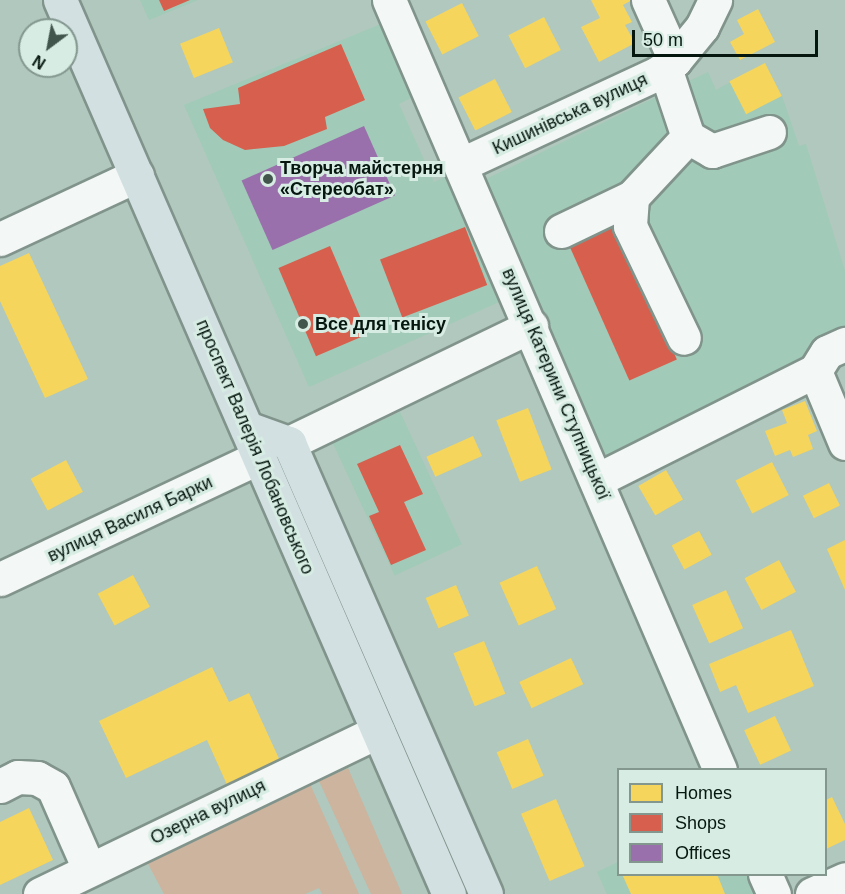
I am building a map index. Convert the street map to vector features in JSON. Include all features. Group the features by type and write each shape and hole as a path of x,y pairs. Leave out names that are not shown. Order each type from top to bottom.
{"main road":[{"name":"проспект Валерія Лобановського","path":"60,0 449,894"},
{"path":"253,443 289,443"},
{"name":"проспект Валерія Лобановського","path":"289,443 486,894"}],"street":[{"name":"вулиця Катерини Ступницької","path":"389,0 462,164 719,768"},
{"path":"648,0 670,64 688,138 712,151 769,132"},
{"name":"Кишинівська вулиця","path":"462,164 670,64 702,27 715,0"},
{"path":"561,231 632,197 688,138"},
{"path":"0,238 137,175"},
{"path":"632,197 630,226 684,338"},
{"path":"289,443 531,326"},
{"path":"597,480 814,371 826,352 845,344"},
{"path":"814,371 845,443"},
{"name":"вулиця Василя Барки","path":"0,579 253,443"},
{"name":"Озерна вулиця","path":"39,894 378,731"},
{"path":"0,786 18,777 37,778 53,787 89,869"},
{"path":"766,876 774,894"},
{"path":"812,894 845,879"}],"shaded area":[{"path":"140,0 198,0 149,20"},
{"path":"381,24 415,96 399,104 434,182 452,174 508,298 309,387 184,105"},
{"path":"765,63 782,96 799,146 806,144 845,271 845,328 818,343 800,370 605,465 486,179 708,72 716,90"},
{"path":"400,412 462,544 395,576 333,443"},
{"path":"348,768 402,894 371,894 319,781"},
{"path":"310,784 359,894 322,894 319,888 305,894 164,894 146,860"},
{"path":"617,862 617,876 758,876 767,894 607,894 597,872"}],"building: Homes":[{"path":"591,0 632,0 623,5 632,22 625,25 635,43 599,62 581,27 600,18"},
{"path":"462,3 479,36 442,55 425,22"},
{"path":"758,9 775,42 740,60 730,42 744,34 737,20"},
{"path":"544,17 561,50 525,68 508,35"},
{"path":"219,28 233,62 194,78 180,44"},
{"path":"765,63 782,96 746,114 729,81"},
{"path":"495,79 512,112 475,131 458,98"},
{"path":"29,253 88,379 45,398 0,301 0,266"},
{"path":"805,401 817,431 808,435 813,449 793,457 790,450 775,456 765,431 787,423 782,410"},
{"path":"528,408 552,470 520,482 496,420"},
{"path":"473,436 482,456 435,477 426,457"},
{"path":"66,460 83,492 48,511 31,479"},
{"path":"772,462 789,495 752,514 735,481"},
{"path":"666,470 683,499 655,515 638,486"},
{"path":"829,483 840,505 814,518 803,496"},
{"path":"699,531 712,555 684,569 672,546"},
{"path":"845,540 845,590 827,549"},
{"path":"779,560 796,592 761,610 745,578"},
{"path":"537,566 556,609 519,626 500,583"},
{"path":"133,575 150,607 115,626 98,594"},
{"path":"456,585 469,615 439,628 426,598"},
{"path":"726,590 743,628 709,643 692,605"},
{"path":"791,630 814,686 748,713 736,685 720,692 709,664"},
{"path":"484,641 505,694 475,706 453,653"},
{"path":"571,658 583,684 532,708 519,682"},
{"path":"212,667 229,702 249,693 281,763 228,787 207,740 126,778 99,721"},
{"path":"775,716 791,750 760,765 744,730"},
{"path":"528,739 544,776 512,789 497,752"},
{"path":"832,797 845,824 845,840 827,849 827,800"},
{"path":"556,799 585,866 550,881 521,814"},
{"path":"29,808 53,860 0,885 0,822"},
{"path":"623,876 718,876 725,894 631,894"}],"building: Shops":[{"path":"159,0 190,0 164,11"},
{"path":"341,44 365,100 325,117 327,129 284,146 245,150 223,140 210,128 203,109 240,104 238,88"},
{"path":"613,216 677,359 629,381 565,237"},
{"path":"465,227 487,285 402,317 380,260"},
{"path":"330,246 368,334 316,356 278,268"},
{"path":"400,445 423,494 404,502 426,550 391,565 369,516 379,512 357,464"}],"building: Offices":[{"path":"364,126 395,195 272,250 242,181"}],"place":[{"name":"Творча майстерня «Стереобат»","path":"268,179"},
{"name":"Все для тенісу","path":"303,324"}]}
